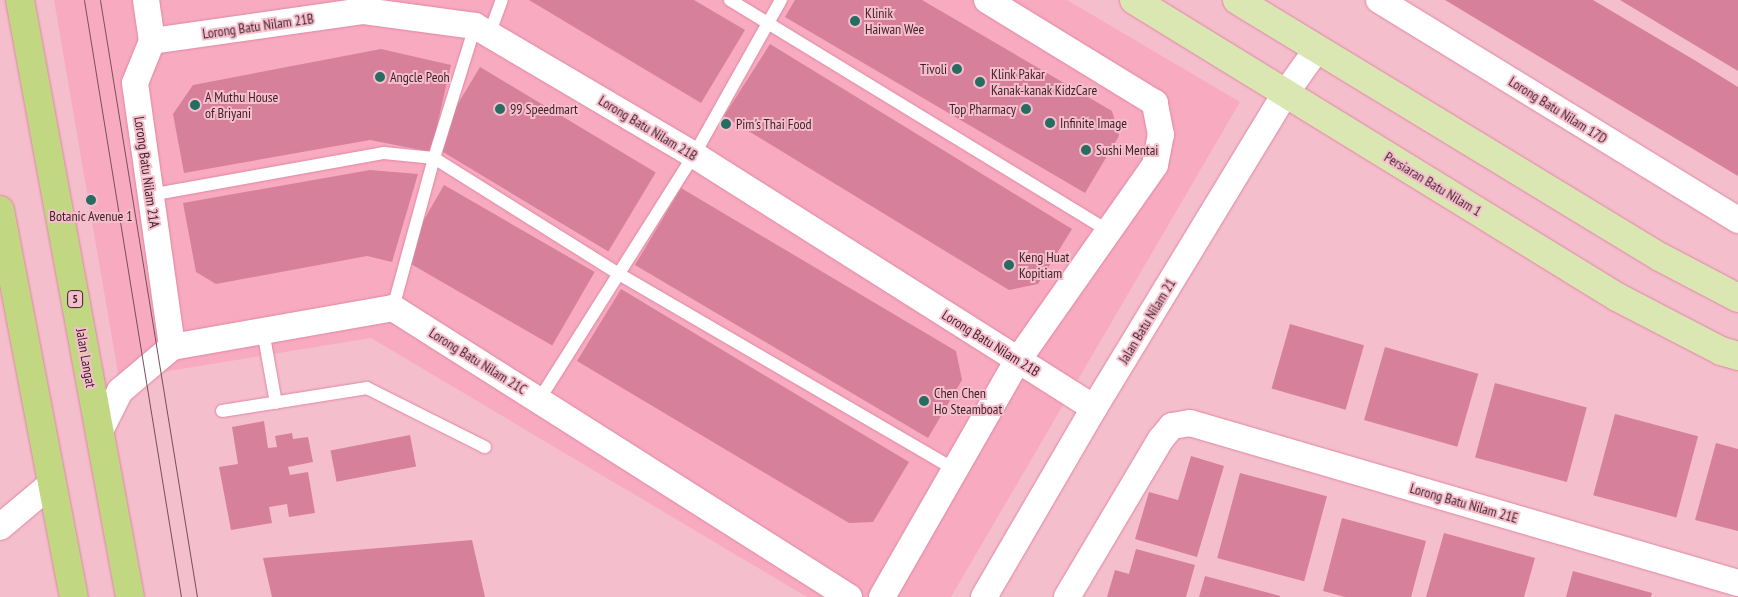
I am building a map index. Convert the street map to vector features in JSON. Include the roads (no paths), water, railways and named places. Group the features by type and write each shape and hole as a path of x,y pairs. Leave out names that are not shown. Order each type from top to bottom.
{"highway":[{"name":"Jalan Langat","path":"20,0 130,597"},
{"path":"0,210 74,597"}],"main road":[{"name":"Persiaran Batu Nilam 1","path":"1134,0 1617,297 1721,351 1738,356"},
{"path":"1237,0 1660,257 1738,298"}],"street":[{"path":"146,0 152,41"},
{"path":"882,597 1018,360 1155,165 1161,135 1155,103 987,0"},
{"name":"Lorong Batu Nilam 17D","path":"1379,0 1406,6 1738,220"},
{"name":"Lorong Batu Nilam 21B","path":"152,41 364,11 482,30 694,155 1094,408"},
{"name":"Lorong Batu Nilam 21A","path":"152,41 135,83 172,347"},
{"name":"Jalan Batu Nilam 21","path":"984,597 1094,408 1285,94 1317,49"},
{"path":"99,433 120,391 172,347 393,308"},
{"name":"Lorong Batu Nilam 21C","path":"393,308 849,597"},
{"name":"Lorong Batu Nilam 21E","path":"1067,597 1161,439 1172,426 1190,423 1738,583"},
{"path":"0,527 52,484"}],"lane":[{"path":"393,308 434,158 482,30 502,0"},
{"path":"730,0 1109,231"},
{"path":"539,400 694,155 781,0"},
{"path":"150,195 384,153 434,158 619,274 954,469"},
{"path":"264,330 276,403"},
{"path":"222,411 367,388 485,448"}],"tram line":[{"path":"84,0 181,597"},
{"path":"100,0 197,597"}],"place":[{"name":"Klinik Haiwan Wee","path":"855,21"},
{"name":"Tivoli","path":"957,69"},
{"name":"Angcle Peoh","path":"380,77"},
{"name":"Klink Pakar Kanak-kanak KidzCare","path":"980,82"},
{"name":"A Muthu House of Briyani","path":"195,105"},
{"name":"99 Speedmart","path":"500,109"},
{"name":"Top Pharmacy","path":"1026,109"},
{"name":"Infinite Image","path":"1050,123"},
{"name":"Pim's Thai Food","path":"726,124"},
{"name":"Sushi Mentai","path":"1086,150"},
{"name":"Botanic Avenue 1","path":"91,200"},
{"name":"Keng Huat Kopitiam","path":"1009,265"},
{"name":"Chen Chen Ho Steamboat","path":"924,401"}]}
